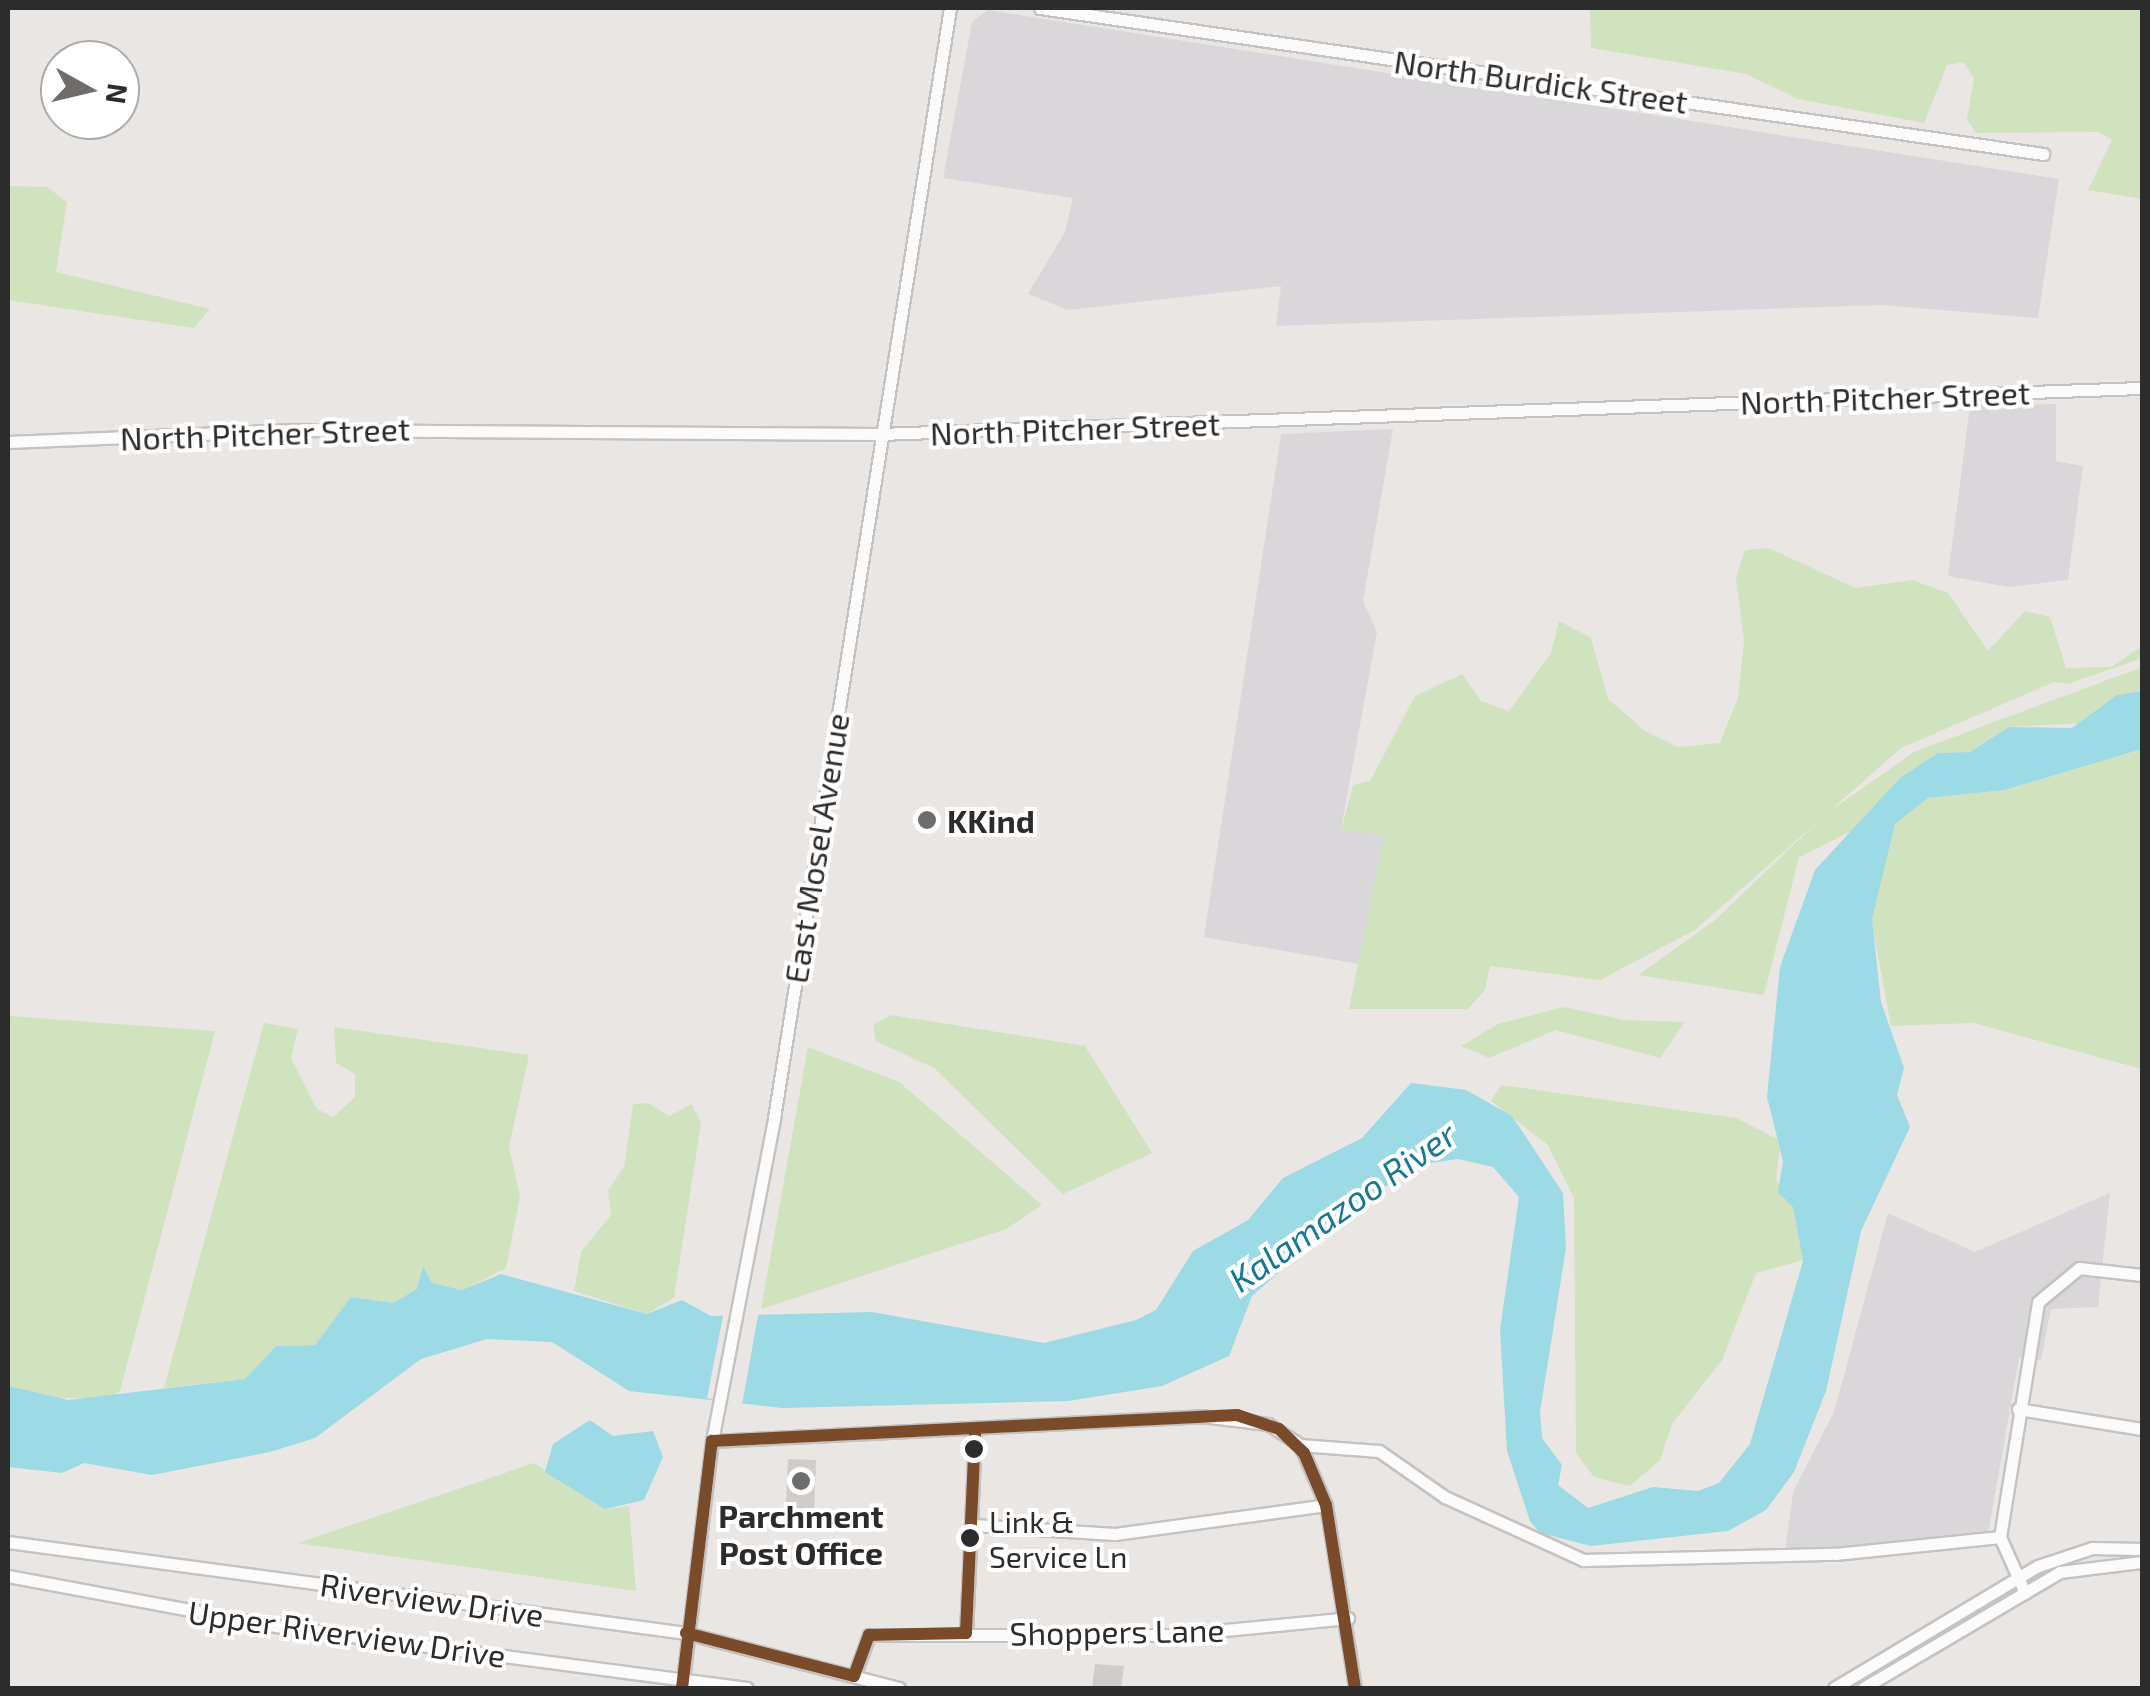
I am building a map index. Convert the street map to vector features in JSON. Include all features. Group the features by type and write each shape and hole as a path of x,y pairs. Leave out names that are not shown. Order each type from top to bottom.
{"street":[{"name":"East Mosel Avenue","path":"683,1684 686,1633 712,1441 740,1299 950,8"},
{"name":"North Burdick Street","path":"1040,8 2042,154"},
{"name":"North Pitcher Street","path":"8,442 296,430 880,434 2142,388"},
{"path":"2025,1592 2000,1537 2018,1409 2043,1292 2079,1268 2142,1276"},
{"path":"2018,1409 2142,1429"},
{"path":"712,1441 1236,1415 1300,1445 1379,1452 1445,1496 1583,1560 1835,1554 2000,1537"},
{"path":"966,1634 975,1430"},
{"path":"1300,1445 1326,1506 1348,1618 1356,1688"},
{"path":"972,1524 1115,1534 1326,1506"},
{"name":"Riverview Drive","path":"8,1542 686,1633 899,1688"},
{"path":"1834,1688 2018,1578 2092,1548 2142,1550"},
{"path":"1862,1688 2060,1572 2142,1562"},
{"name":"Upper Riverview Drive","path":"8,1576 276,1626 683,1684 748,1688"},
{"name":"Shoppers Lane","path":"854,1676 870,1634 1174,1634 1348,1618"}],"shaded area":[{"path":"988,10 2059,179 2038,318 1882,305 1276,326 1281,286 1068,310 1028,294 1065,232 1073,198 943,178 972,22"},
{"path":"2056,404 2056,461 2083,466 2068,580 2008,587 1948,576 1970,406"},
{"path":"1393,429 1363,601 1377,632 1341,829 1384,835 1364,965 1204,937 1281,434"},
{"path":"2110,1193 2098,1307 2051,1309 2041,1360 2019,1358 1988,1534 1785,1551 1793,1492 1834,1412 1888,1213 1975,1252"}],"green space":[{"path":"1590,8 2142,8 2142,199 2088,190 2112,140 2098,132 1976,133 1967,119 1974,78 1963,62 1947,65 1924,123 1798,99 1746,74 1591,48"},
{"path":"8,186 47,187 67,202 56,272 210,309 194,328 8,300"},
{"path":"1768,548 1856,588 1912,580 1948,593 1988,651 2025,611 2050,617 2066,668 2111,667 2142,646 2142,658 2068,684 2054,682 1901,748 1695,930 1600,980 1490,966 1485,990 1468,1009 1349,1009 1384,835 1341,830 1353,785 1370,781 1415,696 1462,674 1481,701 1509,711 1551,653 1559,621 1591,638 1608,699 1645,731 1678,747 1720,743 1738,698 1744,641 1736,578 1745,550"},
{"path":"2142,667 2142,691 2117,695 2086,723 2009,727 1970,752 1938,753 1853,830 1799,857 1764,995 1638,975 1714,921 1827,813 1914,752"},
{"path":"2142,749 2142,1069 1974,1023 1891,1026 1871,919 1886,842 1903,811 1928,798 2006,790"},
{"path":"1564,1007 1624,1020 1685,1022 1660,1058 1556,1030 1489,1058 1461,1046 1498,1024"},
{"path":"891,1015 1085,1046 1152,1153 1063,1194 934,1068 876,1041 873,1025"},
{"path":"9,1016 215,1031 120,1391 109,1398 37,1398 8,1386"},
{"path":"264,1023 298,1029 291,1058 317,1109 333,1117 355,1097 355,1074 336,1063 334,1027 529,1055 509,1147 520,1196 506,1268 463,1290 432,1283 423,1268 417,1289 393,1303 351,1297 315,1345 276,1346 245,1379 164,1388"},
{"path":"808,1047 899,1082 1042,1205 1006,1229 761,1309"},
{"path":"1501,1085 1736,1118 1781,1141 1776,1179 1793,1207 1803,1260 1756,1273 1722,1360 1672,1424 1660,1460 1630,1486 1594,1477 1576,1453 1574,1198 1548,1145 1491,1101"},
{"path":"648,1103 669,1116 692,1104 701,1123 674,1298 647,1314 574,1291 581,1252 611,1215 608,1190 624,1167 633,1104"},
{"path":"534,1463 605,1509 629,1506 636,1591 298,1543"}],"water":[{"name":"Kalamazoo River","path":"2142,691 2142,749 2005,790 1928,798 1895,824 1872,919 1881,1002 1904,1068 1897,1095 1910,1127 1861,1231 1826,1391 1794,1472 1766,1510 1728,1531 1591,1546 1540,1533 1530,1521 1507,1451 1500,1330 1519,1197 1493,1167 1458,1159 1415,1165 1340,1219 1252,1296 1229,1356 1162,1386 1068,1401 782,1408 629,1391 552,1342 487,1339 421,1359 315,1438 270,1452 152,1475 84,1463 62,1473 8,1467 8,1386 68,1400 245,1379 276,1346 315,1345 351,1297 393,1303 417,1289 423,1266 432,1283 462,1290 501,1274 647,1314 682,1300 711,1316 872,1312 1044,1343 1136,1320 1156,1310 1193,1251 1248,1220 1283,1178 1362,1138 1411,1083 1466,1090 1512,1116 1563,1193 1566,1248 1540,1412 1542,1438 1562,1465 1558,1485 1588,1508 1653,1487 1698,1491 1719,1483 1750,1444 1803,1261 1793,1207 1778,1192 1783,1161 1767,1097 1780,967 1815,870 1900,778 1938,753 1970,752 2009,727 2072,728 2117,695"},
{"path":"590,1420 613,1436 653,1431 663,1457 644,1500 605,1509 545,1472 553,1444"}],"pier":[{"path":"759,1310 742,1405 707,1398 724,1311"}],"building":[{"name":"Parchment Post Office","path":"788,1459 816,1460 814,1516 786,1503"},
{"path":"1095,1664 1124,1666 1121,1688 1092,1688"}],"transit line":[{"path":"682,1688 712,1441 1237,1415 1279,1429 1304,1453 1326,1505 1355,1688"},
{"path":"686,1633 854,1676 869,1635 966,1633 975,1431"}],"place":[{"name":"KKind","path":"927,820"},
{"name":"Parchment Post Office","path":"801,1481"},
{"name":"Link & Service Ln","path":"970,1538"}]}
